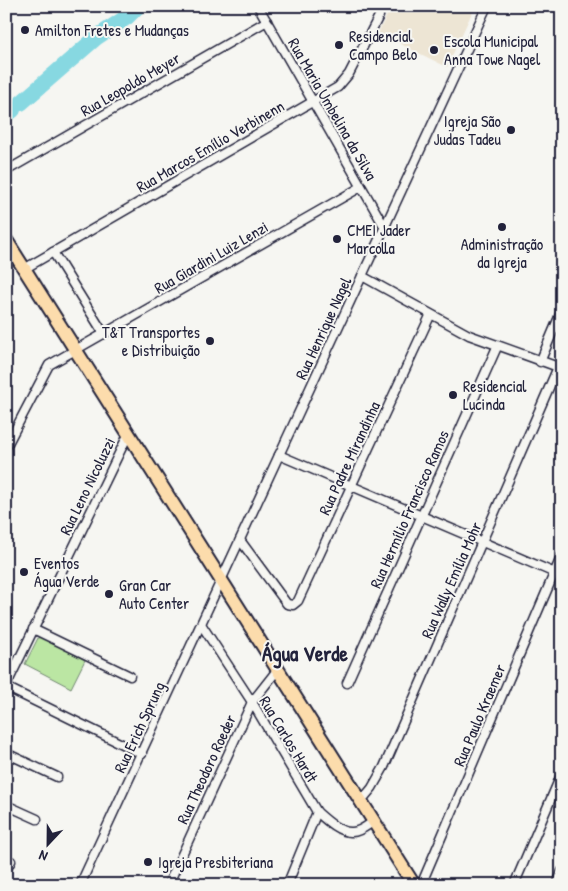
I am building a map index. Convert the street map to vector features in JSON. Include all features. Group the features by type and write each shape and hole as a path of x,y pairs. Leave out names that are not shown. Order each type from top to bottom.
{"highway":[{"path":"6,240 414,885"}],"street":[{"name":"Rua Maria Umbelina da Silva","path":"258,6 384,226"},
{"name":"Rua Henrique Nagel","path":"222,580 384,226 488,6"},
{"name":"Rua Marcos Emílio Verbinenn","path":"24,269 338,87 344,81 379,16"},
{"name":"Rua Leopoldo Meyer","path":"6,171 267,21"},
{"name":"Rua Giardini Luiz Lenzi","path":"6,447 49,365 361,187"},
{"path":"53,252 104,334"},
{"path":"362,276 430,316 462,332 560,368"},
{"path":"540,362 562,310"},
{"name":"Rua Padre Mirandinha","path":"240,540 287,604 293,605 298,601 430,316"},
{"name":"Rua Hermílio Francisco Ramos","path":"346,683 497,346"},
{"name":"Rua Wally Emília Mohr","path":"362,800 380,775 560,368"},
{"name":"Rua Leno Nicoluzzi","path":"6,687 128,434"},
{"path":"279,455 558,575"},
{"name":"Rua Paulo Kraemer","path":"421,885 558,575 562,555"},
{"name":"Rua Erich Sprung","path":"80,885 222,580"},
{"name":"Rua Carlos Hardt","path":"201,624 252,702 317,812 328,822 352,832 360,830 374,821"},
{"path":"33,629 130,676"},
{"name":"Rua Theodoro Roeder","path":"168,885 252,702 278,669"},
{"path":"6,687 142,754"},
{"path":"6,753 57,777"},
{"path":"514,885 562,773"},
{"path":"6,805 37,819"},
{"path":"287,885 317,812"},
{"path":"6,870 10,861"},
{"path":"557,885 562,871"}],"shaded area":[{"name":"Escola Municipal Anna Towe Nagel","path":"371,6 475,6 447,67 378,33 387,15"}],"green space":[{"path":"39,636 85,660 71,688 25,664"}],"waterway":[{"path":"21,103 97,37 127,17 138,6"},
{"path":"6,115 13,110"}],"place":[{"name":"Amilton Fretes e Mudanças","path":"25,30"},
{"name":"Residencial Campo Belo","path":"339,45"},
{"name":"Escola Municipal Anna Towe Nagel","path":"434,50"},
{"name":"Igreja São Judas Tadeu","path":"511,130"},
{"name":"Administração da Igreja","path":"502,227"},
{"name":"CMEI Jader Marcolla","path":"337,239"},
{"name":"T&T Transportes e Distribuição","path":"210,341"},
{"name":"Residencial Lucinda","path":"453,395"},
{"name":"Eventos Água Verde","path":"24,572"},
{"name":"Gran Car Auto Center","path":"109,594"},
{"name":"Igreja Presbiteriana","path":"148,862"}],"district":[{"name":"Água Verde","path":"305,654"}]}
